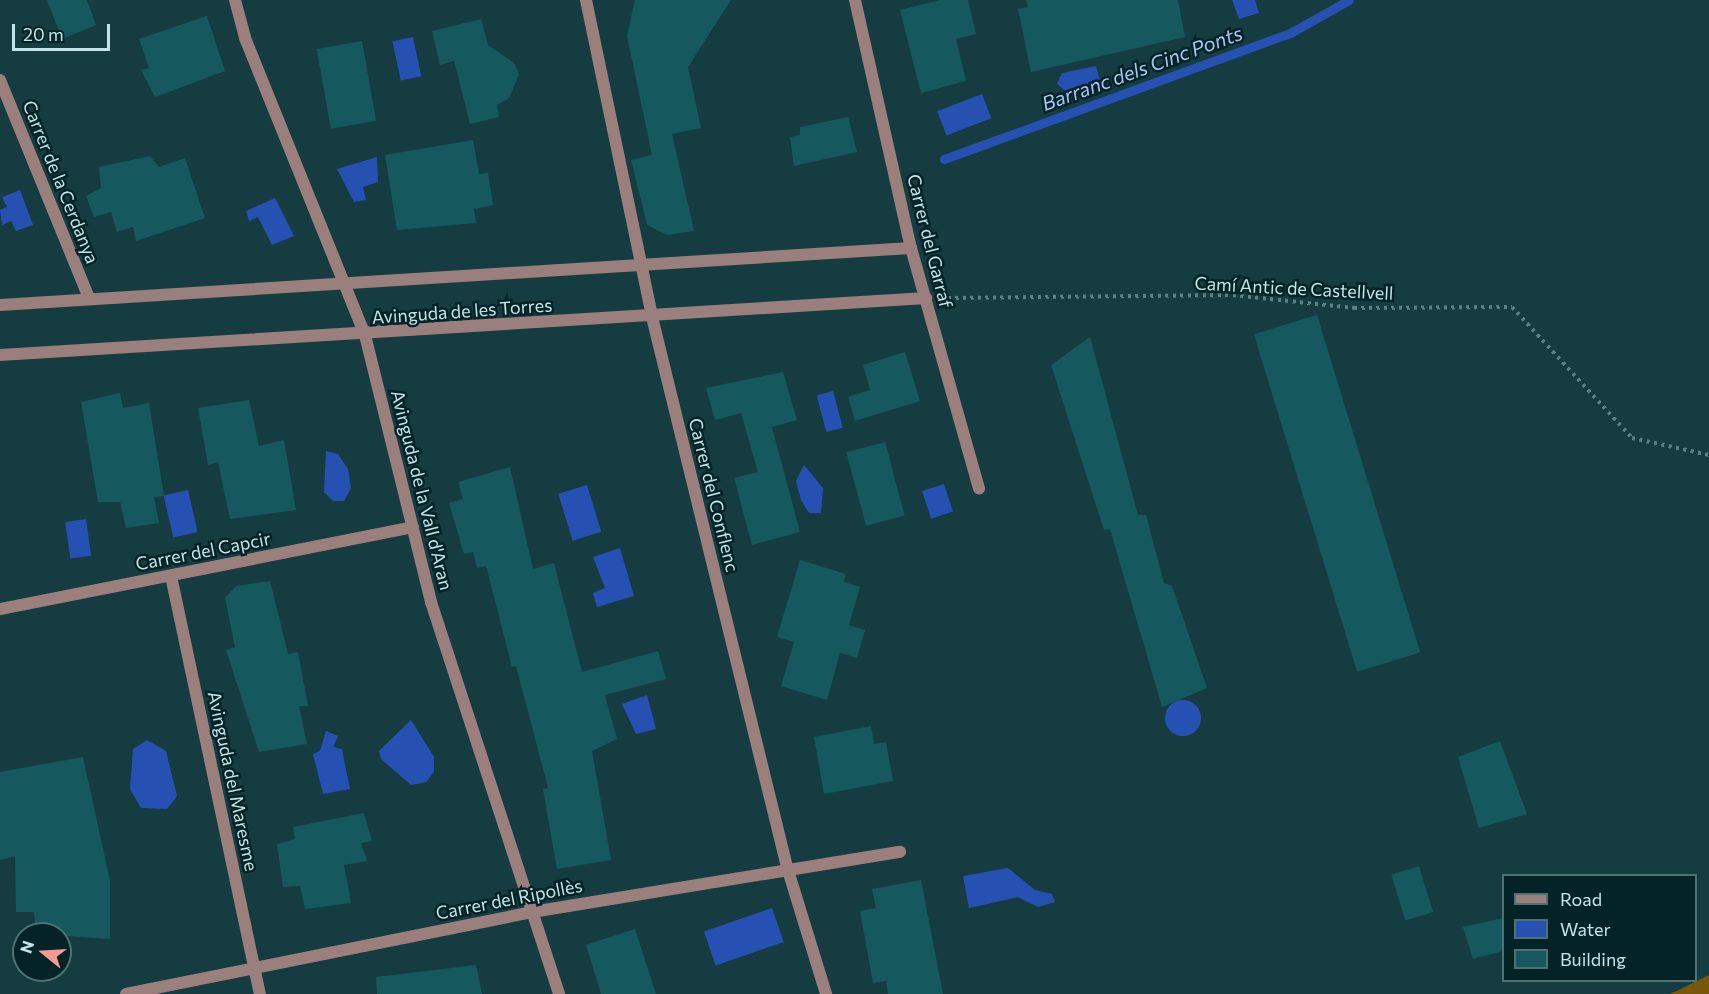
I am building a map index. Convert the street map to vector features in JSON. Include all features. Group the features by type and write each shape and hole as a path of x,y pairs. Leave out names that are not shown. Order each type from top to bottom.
{"street":[{"name":"Avinguda de la Vall d'Aran","path":"235,0 245,38 365,335 431,602 559,994"},
{"name":"Carrer del Conflenc","path":"586,0 652,317 787,867 826,994"},
{"name":"Carrer del Garraf","path":"855,0 911,248 979,489"},
{"name":"Carrer de la Cerdanya","path":"0,80 89,298"},
{"name":"Avinguda de les Torres","path":"0,305 911,248"},
{"name":"Avinguda de les Torres","path":"0,355 365,335 926,298"},
{"name":"Carrer del Capcir","path":"0,609 413,527"},
{"name":"Avinguda del Maresme","path":"171,576 260,994"},
{"name":"Carrer del Ripollès","path":"126,994 532,912 787,867 900,852"}],"path":[{"name":"Camí Antic de Castellvell","path":"926,298 1233,295 1354,308 1512,307 1632,438 1709,455"}],"shaded area":[{"path":"1709,975 1709,994 1669,994 1697,982"}],"water":[{"path":"1232,0 1255,0 1259,13 1239,19"},
{"path":"413,37 421,76 401,80 392,41"},
{"path":"1096,66 1101,85 1069,94 1057,84 1062,73"},
{"path":"982,94 991,118 947,135 937,111"},
{"path":"377,157 378,182 363,187 366,200 354,202 337,169"},
{"path":"20,190 33,225 16,231 11,221 2,225 0,210 7,207 2,197"},
{"path":"275,198 294,236 272,245 258,217 249,221 246,211"},
{"path":"833,391 843,428 826,432 817,395"},
{"path":"326,451 338,454 348,469 351,488 344,501 333,501 324,492"},
{"path":"804,465 823,488 821,513 809,513 801,500 796,481"},
{"path":"944,484 953,512 931,519 922,491"},
{"path":"587,485 601,532 573,541 558,494"},
{"path":"188,490 198,532 173,538 164,496"},
{"path":"86,519 91,556 70,559 65,522"},
{"path":"620,548 634,596 597,607 593,593 605,588 593,557"},
{"path":"647,695 656,729 636,734 622,704"},
{"path":"1183,700 1196,705 1201,718 1196,731 1183,736 1170,731 1165,718 1170,705"},
{"path":"411,720 434,757 434,772 426,782 411,785 381,759 379,751"},
{"path":"326,731 338,736 333,747 342,749 350,789 323,794 313,754 320,751"},
{"path":"147,740 166,751 177,796 167,809 141,808 130,789 133,749"},
{"path":"1008,868 1035,890 1052,894 1055,902 1038,907 1018,897 969,908 963,876"},
{"path":"772,908 784,942 716,965 704,931"}],"building":[{"path":"47,0 87,0 96,25 62,39"},
{"path":"635,0 731,0 688,67 701,128 672,134 694,231 667,235 647,225 631,160 652,155 627,36"},
{"path":"940,0 968,0 976,34 956,39 966,81 921,93 900,10"},
{"path":"1026,0 1178,0 1185,37 1031,72 1018,9 1028,7"},
{"path":"207,16 225,71 155,97 141,70 149,68 139,39"},
{"path":"481,19 488,45 514,63 519,74 509,98 497,105 499,117 470,124 454,61 440,65 432,31"},
{"path":"362,41 376,121 331,129 317,49"},
{"path":"848,117 857,152 794,166 790,137 800,135 800,127"},
{"path":"473,140 479,174 488,173 493,205 474,209 476,223 397,230 385,155"},
{"path":"150,156 159,167 185,158 205,218 136,241 133,227 117,232 111,212 94,217 86,196 101,188 99,167"},
{"path":"1317,315 1420,653 1357,672 1254,334"},
{"path":"1090,337 1138,515 1146,515 1164,583 1172,586 1207,688 1162,707 1110,529 1104,530 1051,365"},
{"path":"905,352 920,401 855,421 848,397 870,390 863,365"},
{"path":"783,372 797,420 772,427 800,532 752,545 734,478 758,472 741,413 715,420 706,388"},
{"path":"120,393 123,408 149,403 164,496 154,497 159,523 126,528 120,502 98,502 81,402"},
{"path":"249,400 259,446 284,440 296,510 230,519 218,462 208,465 198,408"},
{"path":"885,442 905,515 866,526 846,452"},
{"path":"510,467 533,569 554,563 582,672 658,651 666,679 605,695 617,739 592,751 611,860 557,869 543,789 548,788 516,666 512,667 486,566 477,568 473,552 464,554 449,503 463,499 458,482"},
{"path":"800,560 846,574 844,582 860,587 849,625 865,630 857,658 840,653 827,700 781,686 794,642 777,637"},
{"path":"270,581 288,654 298,652 308,706 299,706 307,744 259,752 226,650 235,647 225,598 236,586"},
{"path":"871,726 874,744 886,742 893,781 824,794 814,737"},
{"path":"1500,741 1527,814 1479,828 1458,757"},
{"path":"83,757 110,881 110,939 72,936 72,922 35,922 34,912 16,912 15,856 0,860 0,772"},
{"path":"364,813 372,841 361,843 367,861 344,865 351,903 305,909 300,886 283,887 277,844 295,839 293,827"},
{"path":"1419,866 1433,912 1405,920 1391,874"},
{"path":"921,880 943,994 888,994 886,981 873,983 860,911 876,908 872,889"},
{"path":"1502,918 1502,951 1473,959 1463,927"},
{"path":"635,929 656,994 601,994 586,945"},
{"path":"476,965 482,994 377,994 376,977"}],"waterway":[{"name":"Barranc dels Cinc Ponts","path":"944,159 1292,32 1349,0"}]}
